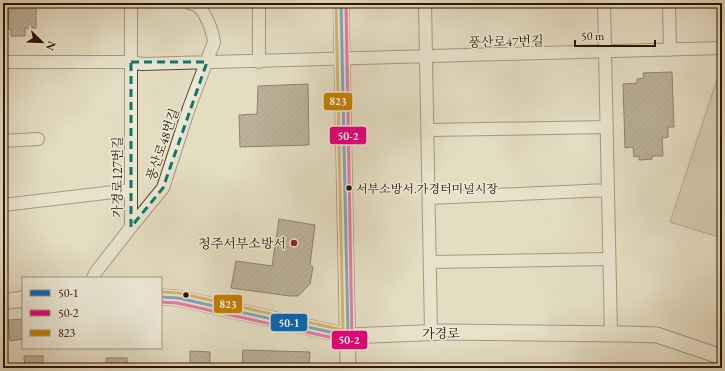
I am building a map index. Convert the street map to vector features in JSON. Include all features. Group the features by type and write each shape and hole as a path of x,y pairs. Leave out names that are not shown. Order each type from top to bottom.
{"street":[{"name":"가경로127번길","path":"94,277 131,227 131,3"},
{"name":"풍산로48번길","path":"131,227 163,188 189,108 214,42 214,34 202,10 197,5 190,3"},
{"path":"259,3 259,62"},
{"path":"341,3 348,368"},
{"path":"425,3 431,333"},
{"path":"604,3 611,334"},
{"path":"669,3 670,50"},
{"name":"풍산로47번길","path":"343,59 722,48"},
{"path":"3,62 131,62 142,64 343,59"},
{"path":"428,130 607,127"},
{"path":"3,141 38,139"},
{"path":"3,205 131,190"},
{"path":"429,198 608,190"},
{"path":"430,262 610,259"},
{"name":"가경로","path":"162,297 178,298 348,336 431,333 657,335 722,357"},
{"path":"3,302 22,299"}],"highlighted area":[{"path":"131,62 207,62 163,188 131,227"}],"shaded area":[{"path":"722,64 722,238 670,222"}],"building":[{"path":"9,3 36,3 36,28 25,28 25,36 11,36 11,29 8,29"},
{"path":"672,72 674,127 668,127 668,137 662,138 663,156 652,156 652,159 639,160 639,156 634,157 633,147 625,148 623,84 637,83 637,79 644,78 643,73"},
{"path":"308,84 309,145 240,147 239,115 257,114 258,86"},
{"name":"청주서부소방서","path":"279,219 315,225 310,265 313,267 310,284 298,296 231,288 236,261 272,266"},
{"path":"22,319 22,339 10,341 8,320"},
{"path":"243,350 310,352 309,368 242,368"},
{"path":"190,351 210,352 210,368 190,368"},
{"path":"24,356 43,356 43,368 25,368"},
{"path":"106,358 127,358 127,368 106,368"}],"transit line":[{"name":"823","path":"162,292 179,293 343,330 336,3"},
{"name":"50-1","path":"162,297 178,298 348,336 341,3"},
{"name":"50-2","path":"162,302 177,303 347,341 352,339 346,3"}],"place":[{"name":"서부소방서.가경터미널시장","path":"349,188"},
{"name":"청주서부소방서","path":"294,243"}]}
